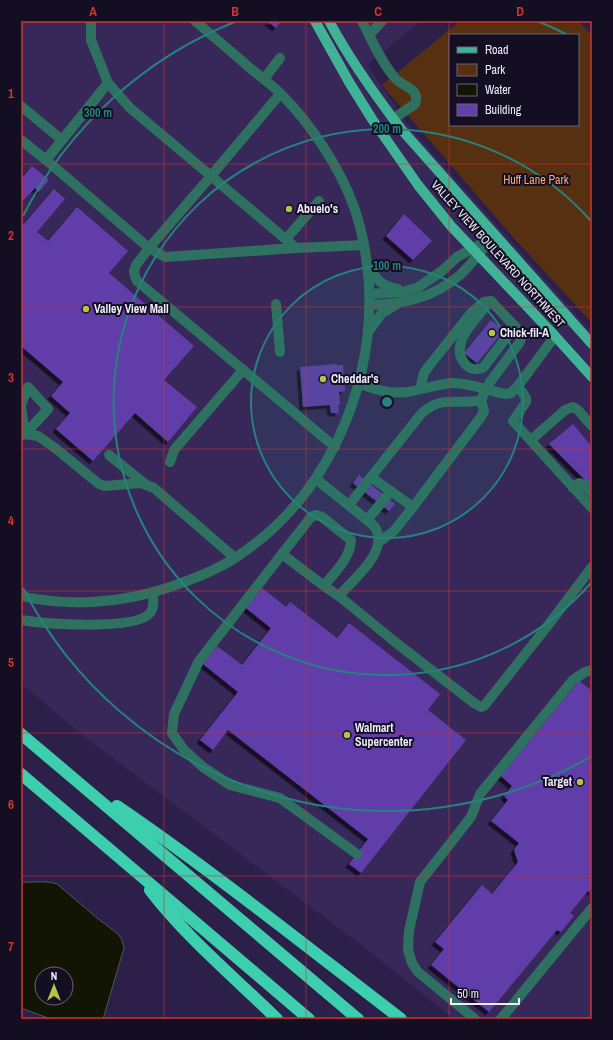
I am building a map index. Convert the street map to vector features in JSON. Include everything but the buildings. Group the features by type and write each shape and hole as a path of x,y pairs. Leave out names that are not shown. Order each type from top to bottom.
{"highway":[{"path":"21,734 358,1019"},
{"path":"64,770 207,870 401,1019"},
{"path":"21,774 309,1019"},
{"path":"134,870 165,910 277,1019"}],"main road":[{"name":"VALLEY VIEW BOULEVARD NORTHWEST","path":"315,21 372,119 418,185 451,226 592,377"},
{"name":"VALLEY VIEW BOULEVARD NORTHWEST","path":"329,21 356,68 393,119 592,344"},
{"path":"333,54 369,97 384,118 390,121 393,119"}],"street":[{"path":"91,21 91,40 108,83 130,108 296,248"},
{"path":"21,596 49,600 97,602 122,599 152,593 202,575 235,558 269,532 293,508 316,479 335,447 347,421 359,383 365,356 368,332 369,294 367,263 360,225 348,191 329,156 313,131 298,112 264,79 195,21"},
{"path":"362,21 395,78 415,93 416,101 414,104 393,119"},
{"path":"369,35 382,21"},
{"path":"264,79 280,58"},
{"path":"46,160 108,83"},
{"path":"280,94 149,248 134,271 137,281 335,447"},
{"path":"21,106 62,140"},
{"path":"21,140 149,248 165,257 364,245"},
{"path":"286,239 319,201"},
{"path":"368,332 382,313 392,306 419,298 450,282 461,274 475,252 494,235"},
{"path":"369,294 393,293 412,289 429,281 458,257 475,252"},
{"path":"367,263 373,275 387,287 412,289"},
{"path":"491,301 475,320 459,346 460,356 465,364 472,369 478,370 483,368 515,326"},
{"path":"379,542 394,531 481,417 484,411 481,400 486,389 520,342 520,332 491,301"},
{"path":"420,389 424,373 471,313 484,302 491,301"},
{"path":"369,304 402,302"},
{"path":"276,304 280,352"},
{"path":"359,383 380,391 394,393 455,383 506,394 511,393 518,386 555,336"},
{"path":"170,462 174,450 243,370"},
{"path":"518,386 526,398 526,402 513,421 592,508"},
{"path":"28,387 48,409 23,435 21,406 28,387"},
{"path":"349,505 421,414 428,408 435,404 447,402 474,402 481,400"},
{"path":"531,440 554,418 565,410 573,407 578,410 592,426"},
{"path":"23,435 38,436 99,484 105,486 144,484"},
{"path":"109,455 144,484 154,488 235,558"},
{"path":"371,477 413,507"},
{"path":"316,479 367,520 376,529 379,542 378,548 370,561 340,596"},
{"path":"573,488 580,483 585,485 592,493"},
{"path":"367,520 391,491"},
{"path":"324,586 351,547 351,540 316,515 311,518 282,554 199,661 174,714 172,733 184,750 203,767 230,785 280,798 356,854"},
{"path":"282,554 324,586 340,596 395,642 481,707 484,706 540,636 592,567"},
{"path":"21,620 61,624 93,625 135,620 144,618 152,610 154,605 152,593"},
{"path":"475,1019 418,972 412,963 408,950 409,931 420,882 471,818 480,794 573,680 585,672 592,670"},
{"path":"501,1019 592,908"}],"shaded area":[{"path":"21,21 420,21 367,65 411,129 592,332 592,1019 454,1019 364,947 81,734 21,683"}],"green space":[{"name":"Huff Lane Park","path":"460,21 578,21 592,36 592,323 512,236 382,85"}],"water":[{"path":"21,882 44,882 57,884 118,934 122,940 124,948 103,1019 51,1019 21,1008"}],"place":[{"name":"Abuelo's","path":"289,209"},
{"name":"Valley View Mall","path":"86,309"},
{"name":"Chick-fil-A","path":"492,333"},
{"name":"Cheddar's","path":"323,379"},
{"name":"Walmart Supercenter","path":"347,735"},
{"name":"Target","path":"580,782"}]}
